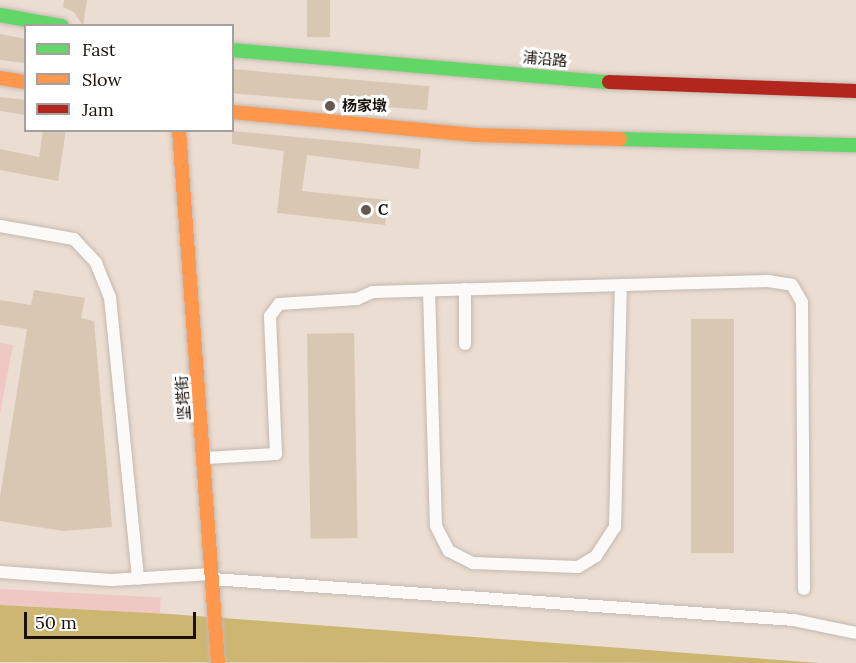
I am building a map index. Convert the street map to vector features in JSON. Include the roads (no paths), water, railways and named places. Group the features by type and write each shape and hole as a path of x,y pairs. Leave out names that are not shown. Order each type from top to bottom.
{"main road":[{"path":"0,15 51,24"},
{"name":"浦沿路","path":"234,50 637,84 856,91"},
{"path":"0,78 24,82"},
{"path":"234,112 475,135 856,145"},
{"name":"坚塔街","path":"179,132 218,663"}],"lane":[{"path":"0,228 74,239 96,263 110,297 138,579"},
{"path":"204,458 276,454 270,316 279,304 357,299 373,292 768,280 792,285 802,302 804,589"},
{"path":"429,291 436,526 448,551 473,563 578,567 596,556 615,527 621,285"},
{"path":"465,289 465,344"},
{"path":"0,572 138,579 212,577 794,620 856,633"}],"place":[{"name":"杨家墩","path":"330,106"},
{"name":"C","path":"366,210"}]}
